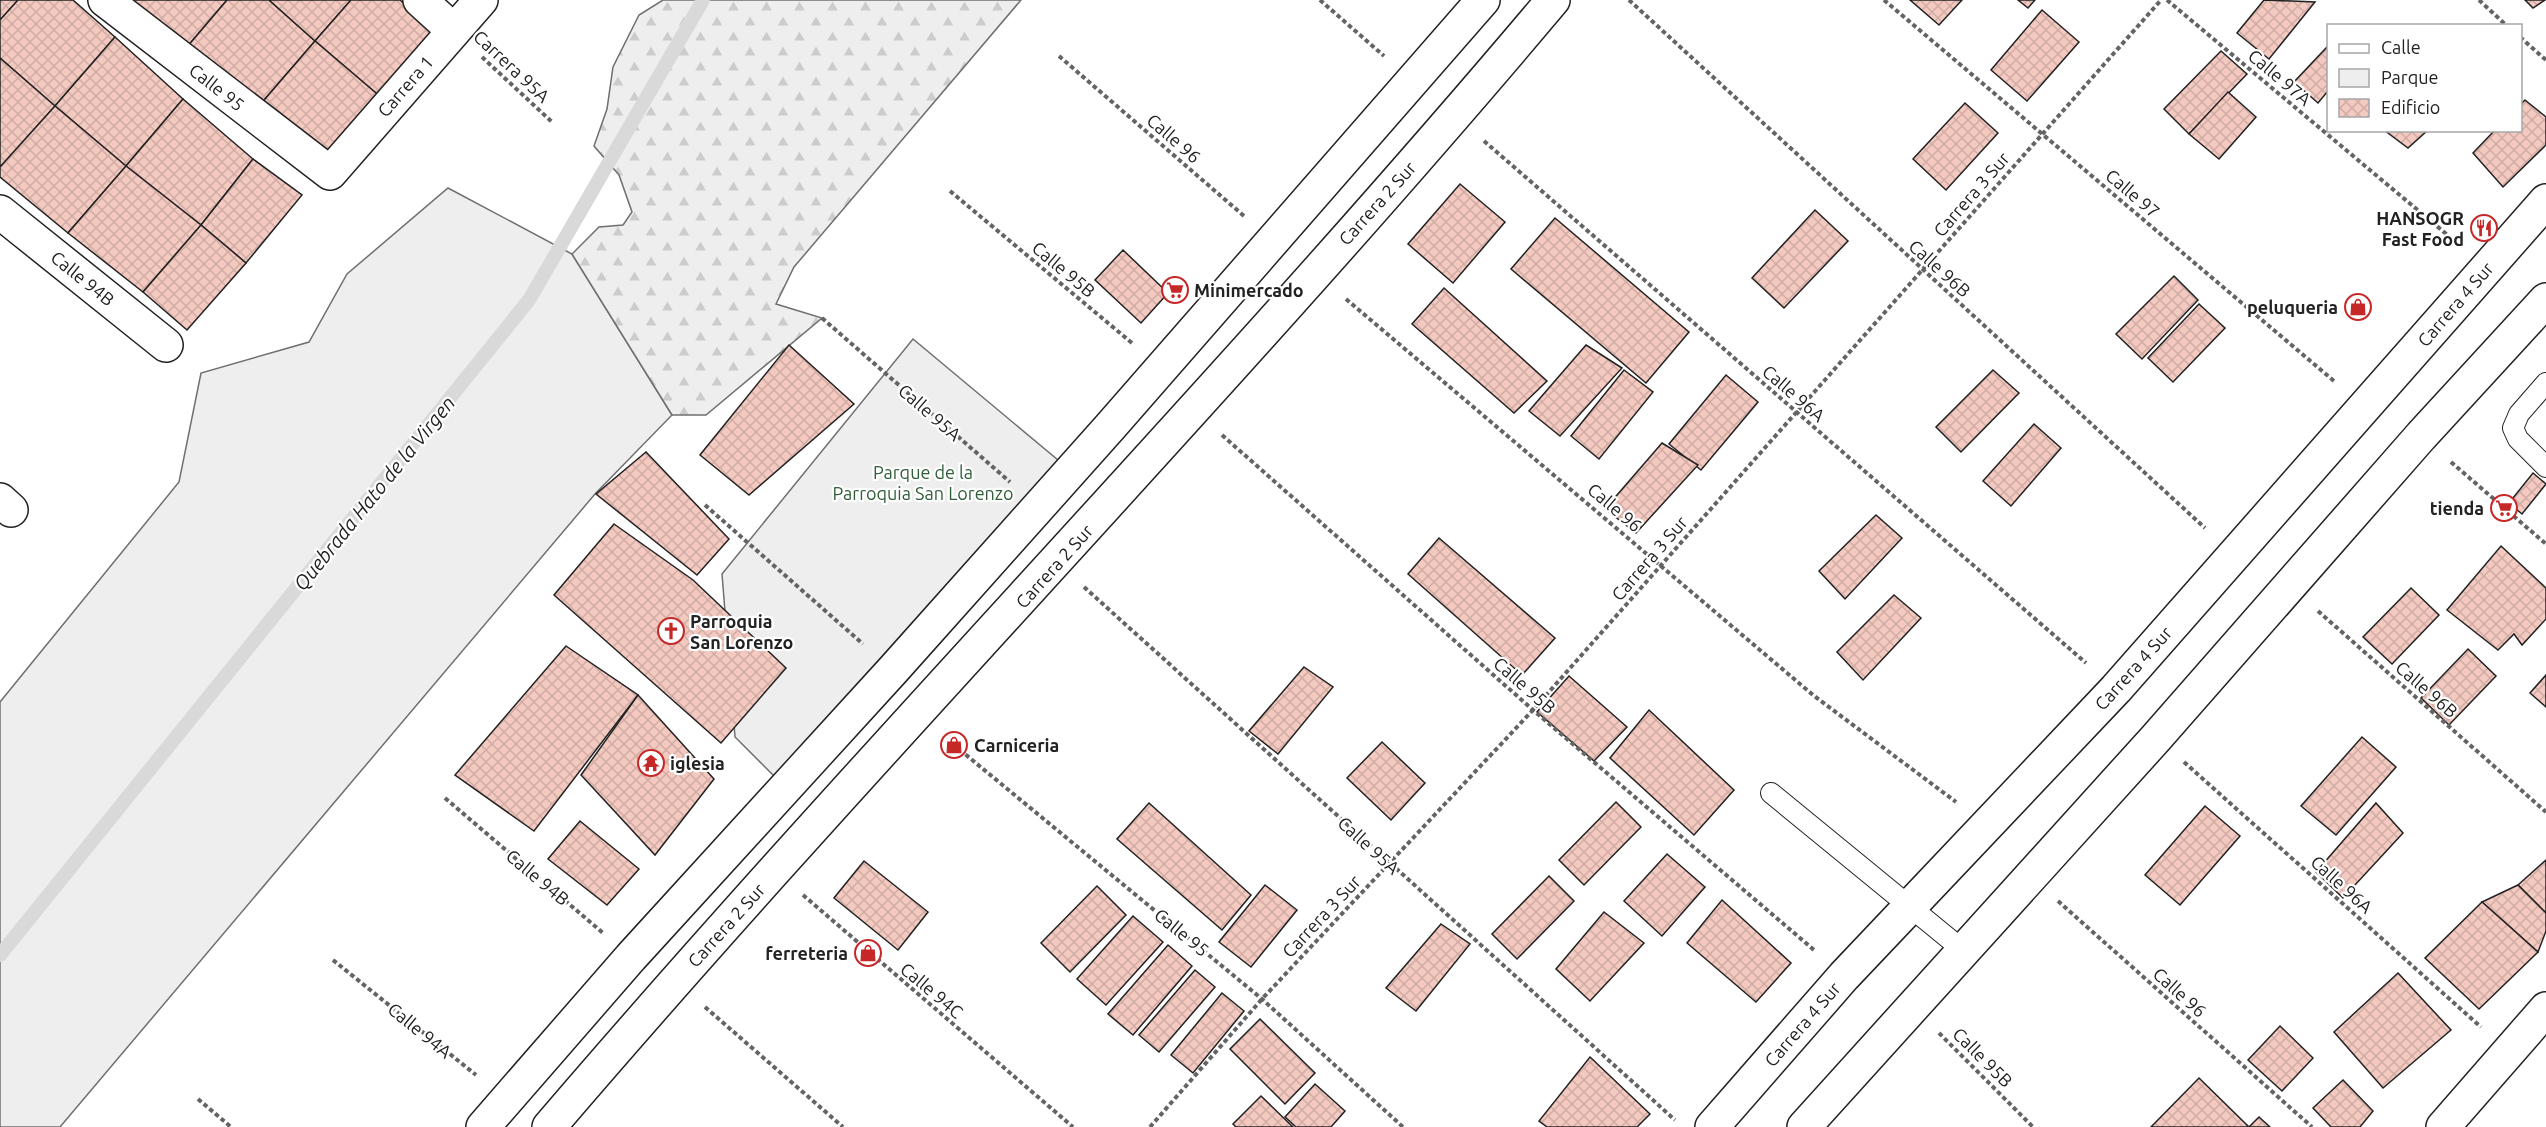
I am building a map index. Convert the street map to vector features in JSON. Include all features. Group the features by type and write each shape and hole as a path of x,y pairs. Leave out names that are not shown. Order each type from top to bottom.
{"street":[{"name":"Calle 95","path":"105,0 330,174"},
{"path":"420,0 453,30"},
{"name":"Carrera 1","path":"330,174 481,0"},
{"path":"483,1127 631,957 893,670 1110,427 1160,367 1483,0"},
{"name":"Carrera 2 Sur","path":"549,1127 675,981 1150,460 1455,116 1553,0"},
{"name":"Carrera 4 Sur","path":"1712,1127 1844,976 1985,824 2116,689 2546,201"},
{"name":"Calle 94B","path":"0,212 166,345"},
{"path":"1804,1127 2156,738 2421,436 2546,300"},
{"path":"1110,427 1150,460"},
{"path":"2443,1127 2546,1009"}],"lane":[{"path":"2546,383 2518,414 2513,428 2518,439 2546,467"},
{"path":"1771,793 1964,951"}],"path":[{"path":"1320,0 1412,80"},
{"name":"Calle 96B","path":"1629,0 2234,555"},
{"name":"Calle 97","path":"1884,0 2365,407"},
{"name":"Carrera 3 Sur","path":"1150,1127 1262,999 1533,710 2161,0"},
{"name":"Calle 97A","path":"2167,0 2487,268"},
{"path":"2479,0 2505,24"},
{"name":"Carrera 95A","path":"453,30 552,122"},
{"path":"2522,40 2546,60"},
{"name":"Calle 96","path":"1059,56 1272,240"},
{"name":"Calle 96A","path":"1455,116 2116,689"},
{"name":"Calle 95B","path":"950,191 1160,367"},
{"name":"Calle 96","path":"1315,273 1662,564 1813,695 1985,824"},
{"name":"Calle 95A","path":"822,318 1038,506"},
{"name":"Calle 95B","path":"1193,409 1533,710 1844,976"},
{"path":"2421,436 2546,544"},
{"path":"705,505 893,670"},
{"name":"Calle 95A","path":"1057,562 1683,1127"},
{"name":"Calle 96B","path":"2290,587 2546,812"},
{"name":"Calle 96A","path":"2156,738 2239,809 2508,1052"},
{"name":"Calle 95","path":"954,745 1262,999 1403,1127"},
{"name":"Calle 94B","path":"445,798 631,957"},
{"name":"Calle 94C","path":"776,870 868,953 1073,1127"},
{"name":"Calle 96","path":"2031,877 2312,1127"},
{"name":"Calle 94A","path":"333,960 507,1101"},
{"path":"675,981 843,1127"},
{"name":"Calle 95B","path":"1913,1007 2033,1127"},
{"path":"198,1099 231,1127"}],"green space":[{"path":"663,0 1021,0 794,267 776,304 822,318 706,415 672,415 572,254 599,227 623,225 632,212 619,175 594,146 607,109 613,67 639,15"},
{"path":"448,188 572,254 672,415 595,494 60,1127 0,1127 0,702 179,482 201,373 309,342 347,274"},
{"name":"Parque de la Parroquia San Lorenzo","path":"913,339 1070,470 777,779 735,737 722,574"}],"building":[{"path":"0,0 18,0 0,20"},
{"path":"18,0 73,0 115,37 55,106 0,58 0,20"},
{"path":"131,0 227,0 187,47"},
{"path":"227,0 269,0 315,41 259,106 187,47"},
{"path":"269,0 351,0 315,41"},
{"path":"351,0 400,0 440,36 383,99 315,41"},
{"path":"1910,0 1962,0 1939,25"},
{"path":"2018,0 2035,0 2028,8"},
{"path":"2264,0 2315,2 2269,59 2237,33"},
{"path":"2525,0 2545,0 2533,8"},
{"path":"2042,10 2079,42 2027,101 1991,70"},
{"path":"115,37 183,99 126,166 55,106"},
{"path":"315,41 383,99 327,163 259,106"},
{"path":"2327,47 2327,92 2318,103 2294,82"},
{"path":"2221,51 2247,74 2189,134 2164,109"},
{"path":"0,58 55,106 0,167"},
{"path":"2228,92 2256,117 2219,159 2189,134"},
{"path":"183,99 253,159 201,225 126,166"},
{"path":"2525,100 2546,117 2546,145 2503,187 2473,153 2493,132 2522,132 2522,103"},
{"path":"1965,103 1998,133 1946,190 1913,159"},
{"path":"55,106 126,166 68,233 0,177 0,167"},
{"path":"2387,132 2426,132 2408,148"},
{"path":"253,159 302,195 246,263 201,225"},
{"path":"126,166 201,225 143,292 68,233"},
{"path":"1460,184 1505,222 1453,283 1408,244"},
{"path":"1815,210 1848,241 1784,308 1752,278"},
{"path":"1555,218 1689,332 1646,383 1511,269"},
{"path":"201,225 246,263 187,330 143,292"},
{"path":"1123,250 1168,293 1141,323 1095,280"},
{"path":"2174,276 2198,300 2142,359 2116,334"},
{"path":"1444,288 1547,381 1514,413 1412,324"},
{"path":"2199,304 2225,328 2173,382 2148,358"},
{"path":"789,345 854,404 749,495 700,455"},
{"path":"1586,345 1622,368 1560,436 1529,411"},
{"path":"1624,370 1653,392 1599,459 1571,436"},
{"path":"1993,370 2019,393 1961,452 1936,427"},
{"path":"1726,375 1758,402 1701,470 1669,444"},
{"path":"2034,424 2061,448 2011,506 1983,481"},
{"path":"1662,443 1698,465 1636,533 1605,509"},
{"path":"646,452 729,539 697,575 596,494"},
{"path":"2533,473 2546,484 2522,514 2509,503"},
{"path":"1876,515 1902,538 1845,599 1819,571"},
{"name":"Parroquia San Lorenzo","path":"614,524 693,580 786,668 721,743 554,595"},
{"path":"1439,538 1555,638 1522,675 1408,574"},
{"path":"2501,546 2546,588 2546,619 2522,645 2514,634 2498,650 2447,610"},
{"path":"2411,588 2439,615 2392,664 2363,637"},
{"path":"1894,595 1921,618 1863,680 1837,652"},
{"path":"566,646 638,695 534,831 455,775"},
{"path":"2468,649 2496,676 2449,725 2421,698"},
{"path":"1304,667 1333,687 1278,754 1249,731"},
{"path":"2546,675 2546,707 2530,693"},
{"path":"1569,676 1627,727 1594,761 1537,712"},
{"path":"638,695 714,779 655,855 581,775"},
{"path":"1649,710 1734,790 1694,835 1610,758"},
{"path":"2362,737 2396,767 2336,835 2301,806"},
{"path":"1382,742 1425,783 1391,820 1347,778"},
{"path":"1616,802 1641,827 1584,885 1559,860"},
{"path":"1149,803 1251,895 1222,930 1117,839"},
{"path":"2376,803 2403,833 2343,898 2316,872"},
{"path":"2205,806 2240,836 2180,905 2145,875"},
{"path":"580,821 639,869 607,905 548,859"},
{"path":"1667,854 1705,887 1662,936 1624,901"},
{"path":"2546,860 2546,913 2518,885"},
{"path":"864,861 928,912 898,950 834,898"},
{"path":"1549,876 1574,901 1517,959 1492,934"},
{"path":"1265,885 1297,910 1251,967 1219,942"},
{"path":"2518,885 2546,913 2546,931 2538,952 2482,902"},
{"path":"1097,886 1126,915 1070,972 1041,943"},
{"path":"1722,900 1791,963 1756,1002 1687,943"},
{"path":"2482,902 2538,952 2479,1009 2425,958"},
{"path":"1604,912 1644,943 1590,1001 1556,969"},
{"path":"1133,916 1163,942 1106,1005 1077,979"},
{"path":"1441,924 1470,944 1416,1011 1386,988"},
{"path":"1168,945 1192,966 1133,1035 1108,1014"},
{"path":"1195,970 1215,987 1159,1052 1139,1035"},
{"path":"2398,973 2451,1030 2383,1088 2334,1032"},
{"path":"1222,993 1244,1011 1193,1073 1171,1055"},
{"path":"1260,1019 1315,1073 1285,1104 1230,1049"},
{"path":"2280,1026 2313,1058 2282,1091 2248,1060"},
{"path":"1590,1057 1650,1114 1637,1127 1547,1127 1539,1121"},
{"path":"2199,1078 2249,1127 2151,1127"},
{"path":"2343,1080 2373,1111 2360,1127 2331,1127 2313,1108"},
{"path":"1315,1084 1345,1111 1331,1127 1296,1127 1285,1117"},
{"path":"1261,1096 1293,1127 1236,1127 1233,1124"},
{"path":"2259,1117 2270,1127 2249,1127"}],"waterway":[{"name":"Quebrada Hato de la Virgen","path":"0,955 529,300 703,0"}],"place":[{"name":"HANSOGR Fast Food","path":"2484,228"},
{"name":"Minimercado","path":"1175,290"},
{"name":"peluqueria","path":"2358,307"},
{"name":"tienda","path":"2504,508"},
{"name":"Parroquia San Lorenzo","path":"671,631"},
{"name":"Carniceria","path":"954,745"},
{"name":"iglesia","path":"651,763"},
{"name":"ferreteria","path":"868,953"}]}
